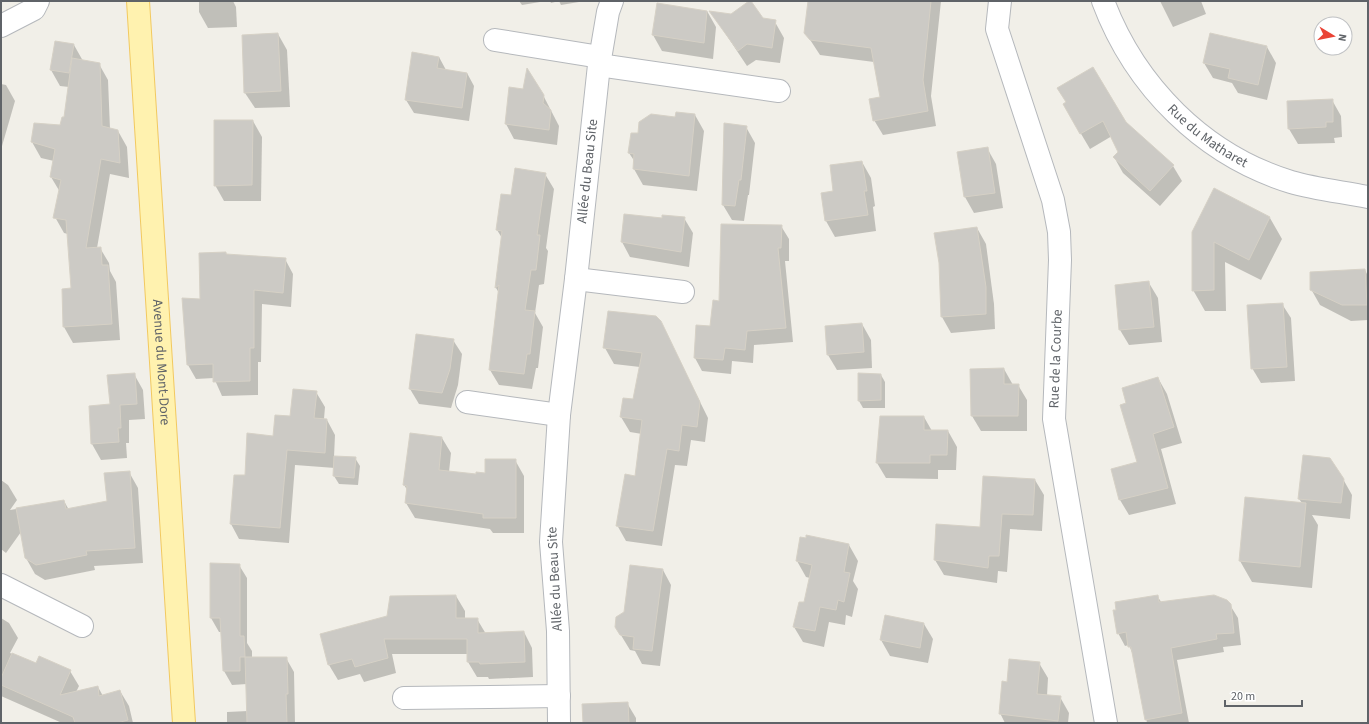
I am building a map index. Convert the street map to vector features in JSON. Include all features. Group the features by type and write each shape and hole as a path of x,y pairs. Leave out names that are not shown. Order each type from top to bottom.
{"main road":[{"name":"Avenue du Mont-Dore","path":"138,1 184,723"}],"street":[{"name":"Allée du Beau Site","path":"559,723 558,631 551,542 559,415 576,279 600,61 608,12 612,1"},
{"name":"Rue de la Courbe","path":"1000,1 997,29 1053,200 1059,232 1060,260 1054,418 1106,723"},
{"name":"Rue du Matharet","path":"1103,1 1110,20 1132,61 1160,98 1189,126 1220,148 1253,167 1291,182 1368,196"},
{"path":"1,26 36,5"},
{"path":"495,40 600,61 779,91"},
{"path":"576,279 683,292"},
{"path":"467,402 559,415"},
{"path":"1,585 82,626"},
{"path":"404,698 559,696"}],"building":[{"path":"751,1 763,18 776,20 772,48 747,44 738,51 709,11 731,14"},
{"path":"808,1 931,1 923,80 928,111 873,121 869,99 880,97 871,48 810,40 804,33"},
{"path":"657,3 707,11 704,43 652,35"},
{"path":"278,33 281,91 244,93 242,35"},
{"path":"1210,33 1267,46 1258,85 1228,78 1230,69 1203,63"},
{"path":"55,41 74,44 69,73 50,70"},
{"path":"412,52 439,57 437,68 467,73 462,108 405,100"},
{"path":"72,58 100,63 102,126 118,130 120,163 101,159 86,248 101,247 102,265 108,265 112,324 63,327 62,289 71,288 66,220 53,218 61,180 50,177 55,149 31,142 34,123 60,125 62,117 64,117"},
{"path":"1093,67 1126,122 1174,165 1150,191 1113,157 1118,152 1103,121 1080,134 1063,104 1066,102 1057,88"},
{"path":"527,68 544,95 543,103 551,110 549,130 505,124 509,87 523,89"},
{"path":"1333,99 1333,122 1326,122 1326,127 1288,129 1287,101"},
{"path":"676,112 695,114 689,176 633,169 634,154 628,153 631,133 638,133 639,122 651,114 675,117"},
{"path":"214,120 253,120 252,185 214,186"},
{"path":"724,123 747,126 741,180 739,180 735,206 722,205"},
{"path":"988,147 995,193 964,197 957,152"},
{"path":"862,161 867,191 864,191 868,215 825,221 821,193 833,191 830,165"},
{"path":"515,168 546,173 537,235 540,235 536,270 531,270 525,310 535,311 530,354 527,354 524,374 489,370 499,285 495,288 502,231 496,230 501,194 511,195"},
{"path":"1214,188 1270,217 1249,260 1214,242 1214,290 1192,291 1192,232"},
{"path":"624,214 662,218 662,215 685,217 681,252 621,242"},
{"path":"721,224 782,225 781,248 778,248 786,328 747,331 745,350 725,348 723,360 694,358 696,325 710,326 713,300 719,301"},
{"path":"977,227 986,287 986,314 941,317 939,263 934,233"},
{"path":"226,252 226,254 286,258 283,293 254,290 254,348 250,348 250,381 213,382 213,364 187,365 182,298 200,299 199,253"},
{"path":"1365,269 1367,305 1342,305 1310,290 1310,272"},
{"path":"1149,281 1154,327 1119,330 1115,285"},
{"path":"1283,303 1287,367 1251,369 1247,305"},
{"path":"608,311 656,316 661,321 700,402 697,427 682,425 679,451 667,449 653,531 616,526 625,474 635,476 642,420 620,417 623,398 633,399 642,353 603,348"},
{"path":"862,323 864,352 827,355 825,326"},
{"path":"416,334 454,339 450,369 442,393 409,389"},
{"path":"1004,368 1004,384 1019,384 1018,416 971,416 970,369"},
{"path":"135,373 137,404 120,405 121,428 118,428 119,442 91,444 89,406 110,404 107,375"},
{"path":"858,373 881,374 881,400 858,401"},
{"path":"1158,377 1174,427 1153,434 1168,488 1119,500 1111,469 1137,462 1120,405 1126,403 1122,388"},
{"path":"293,389 317,391 314,418 327,419 325,453 287,450 280,528 230,524 234,475 245,475 247,433 273,436 275,415 290,416"},
{"path":"880,416 924,416 924,430 948,430 947,455 930,455 930,463 876,463"},
{"path":"410,433 442,437 439,470 476,474 476,472 485,473 485,459 516,459 516,518 483,518 483,514 405,503 407,486 403,485"},
{"path":"1303,455 1330,458 1344,479 1341,503 1298,499"},
{"path":"334,456 356,457 354,478 333,476"},
{"path":"130,471 135,548 86,551 87,555 36,565 25,558 16,508 64,500 66,509 107,501 104,473"},
{"path":"983,476 1035,479 1033,515 1002,514 999,556 989,556 988,568 934,560 936,524 980,527"},
{"path":"1245,497 1306,503 1300,567 1239,561"},
{"path":"806,535 849,544 844,572 850,573 844,602 838,600 836,610 820,607 815,631 793,627 799,602 804,602 812,565 796,561 800,537 806,538"},
{"path":"210,563 240,564 240,636 244,636 245,657 240,657 240,671 223,671 220,618 210,618"},
{"path":"630,565 663,569 652,651 633,649 634,637 620,635 615,627 616,617 624,612"},
{"path":"456,595 456,618 478,618 478,633 524,631 525,662 480,664 479,662 467,662 467,639 384,639 388,658 355,667 352,659 328,665 320,634 387,616 390,596"},
{"path":"1158,595 1159,602 1214,595 1227,600 1231,604 1234,633 1216,634 1217,639 1171,648 1182,713 1145,720 1131,647 1128,647 1126,632 1117,634 1113,610 1116,610 1115,602"},
{"path":"885,615 924,623 920,648 880,640"},
{"path":"12,653 36,663 39,656 71,670 60,695 98,686 99,696 120,690 128,720 117,723 75,723 73,717 1,685 1,678"},
{"path":"245,657 287,657 287,723 247,723"},
{"path":"1009,659 1040,662 1037,694 1061,696 1058,721 999,714 1002,681 1007,682"},
{"path":"628,702 629,723 583,723 582,704"}]}
